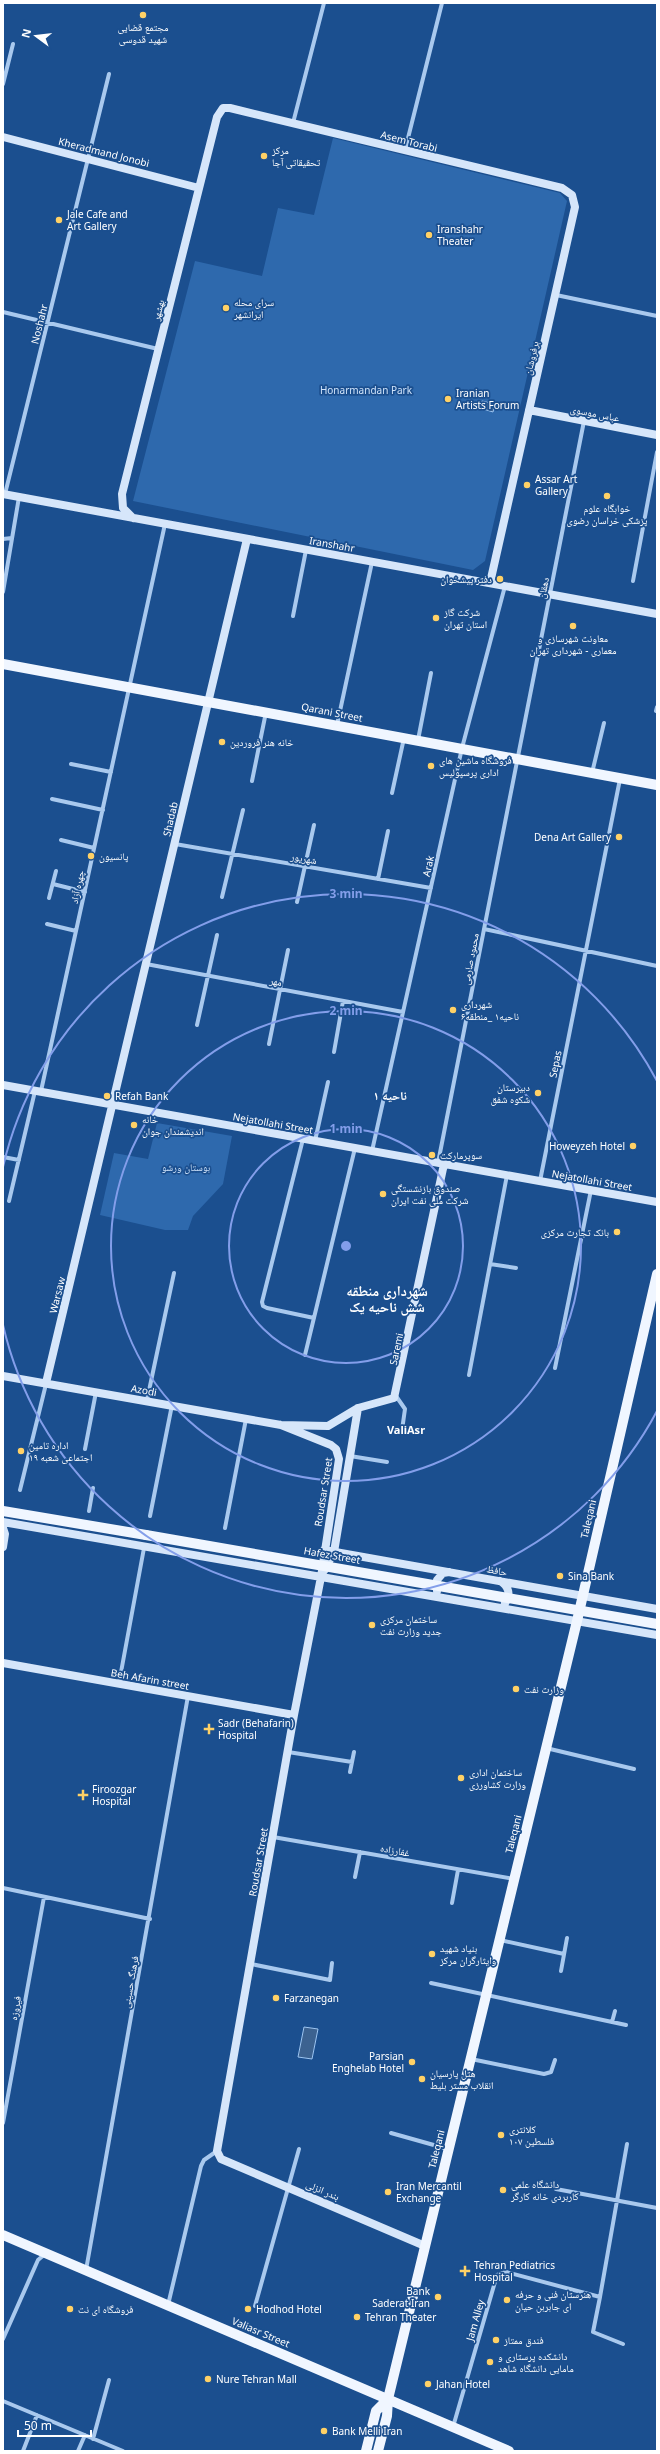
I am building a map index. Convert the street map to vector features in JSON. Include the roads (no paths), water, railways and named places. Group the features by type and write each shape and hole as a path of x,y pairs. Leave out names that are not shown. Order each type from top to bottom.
{"main road":[{"name":"Qarani Street","path":"3,664 657,785"},
{"name":"Taleqani","path":"378,2451 387,2416 388,2399 546,1748 657,1274"},
{"name":"Hafez Street","path":"3,1511 657,1624"},
{"name":"Valiasr Street","path":"3,2235 508,2451"},
{"name":"Taleqani","path":"366,2451 376,2411 388,2399"}],"street":[{"path":"293,123 324,3"},
{"path":"405,150 442,3"},
{"path":"3,84 13,44"},
{"name":"Noshahr","path":"4,494 48,323 109,74"},
{"name":"Asem Torabi","path":"227,107 566,189 572,195 575,207"},
{"name":"بهشهر","path":"133,518 123,508 121,497 217,117 221,110 227,107"},
{"name":"Kheradmand Jonobi","path":"3,137 89,158 199,188"},
{"name":"برفروشان","path":"490,583 575,207"},
{"path":"555,295 657,316"},
{"path":"3,312 158,349"},
{"name":"عباس موسوی","path":"529,410 657,435"},
{"name":"دهقان","path":"518,759 584,421"},
{"path":"634,581 657,452"},
{"name":"Iranshahr","path":"4,494 657,614"},
{"path":"3,592 19,497"},
{"name":"چهره آزاد","path":"9,1201 38,1091 85,892 165,524"},
{"path":"3,539 12,538"},
{"name":"Shadab","path":"113,1104 247,539"},
{"path":"293,616 306,549"},
{"path":"337,725 372,562"},
{"name":"Arak","path":"372,1151 462,748 505,586"},
{"path":"418,740 431,673"},
{"path":"252,781 266,712"},
{"path":"592,773 604,724"},
{"path":"392,793 404,738"},
{"name":"محمود صارمی","path":"441,1163 484,929 518,759"},
{"path":"70,764 111,772"},
{"name":"Sepas","path":"540,1181 620,778"},
{"path":"52,799 103,810"},
{"path":"222,897 243,810"},
{"path":"297,902 314,825"},
{"path":"378,879 388,831"},
{"path":"61,840 94,848"},
{"name":"شهریور","path":"175,844 431,888"},
{"path":"49,898 56,871"},
{"path":"52,884 85,892"},
{"path":"47,924 76,931"},
{"path":"484,929 657,966"},
{"path":"197,1025 217,935"},
{"path":"269,1044 288,950"},
{"name":"مهر","path":"146,964 403,1012"},
{"path":"334,1052 343,1001"},
{"path":"315,1141 328,1082"},
{"name":"Nejatollahi Street","path":"3,1085 657,1202"},
{"name":"Warsaw","path":"20,1490 113,1104"},
{"path":"303,1138 262,1302 263,1306 314,1318"},
{"path":"305,1355 355,1148"},
{"path":"3,1157 19,1160"},
{"name":"Saremi","path":"396,1396 441,1163"},
{"path":"469,1375 507,1175"},
{"path":"555,1368 591,1190"},
{"path":"490,1264 516,1268"},
{"path":"147,1400 174,1273"},
{"name":"Azodi","path":"3,1376 147,1400 282,1425"},
{"path":"85,1449 96,1392"},
{"path":"282,1425 328,1426 358,1408 396,1396 405,1409 402,1430"},
{"path":"150,1516 172,1405"},
{"name":"Roudsar Street","path":"217,2151 294,1715 321,1577 334,1552 358,1408"},
{"path":"225,1528 246,1419"},
{"name":"Roudsar Street","path":"282,1425 325,1441 336,1448 339,1453 324,1550"},
{"path":"350,1456 387,1462"},
{"path":"89,1510 93,1488"},
{"path":"3,1522 144,1548 657,1635"},
{"path":"3,1528 5,1534 3,1547"},
{"path":"119,1683 144,1548"},
{"path":"321,1577 324,1550"},
{"name":"حافظ","path":"324,1550 657,1609"},
{"path":"446,1599 438,1593 436,1584 439,1576 451,1572"},
{"path":"489,1606 503,1605 508,1597 507,1588 495,1580"},
{"name":"Beh Afarin street","path":"3,1663 294,1715"},
{"name":"فرهنگ حسینی","path":"86,2270 150,1919 188,1696"},
{"path":"546,1748 634,1769"},
{"path":"287,1752 352,1762"},
{"path":"350,1772 354,1752"},
{"name":"غفارزاده","path":"273,1837 514,1880"},
{"path":"355,1877 360,1852"},
{"path":"452,1903 458,1870"},
{"path":"3,1888 150,1919"},
{"name":"فیروزه","path":"3,2123 44,1897"},
{"path":"561,1971 567,1938"},
{"path":"499,1940 564,1954"},
{"path":"251,1964 330,1980 332,1963"},
{"path":"430,1983 626,2025"},
{"path":"612,2022 615,2011"},
{"path":"470,2059 544,2074 551,2072 555,2060"},
{"path":"391,2133 448,2149"},
{"path":"623,2344 593,2332 627,2144"},
{"path":"255,2306 299,2149"},
{"path":"168,2305 201,2166 204,2160 217,2151"},
{"name":"بندر انزلی","path":"217,2151 222,2159 425,2246"},
{"path":"556,2189 657,2208"},
{"path":"3,2339 38,2260 45,2254"},
{"name":"Jam Alley","path":"453,2427 497,2275 506,2272 600,2297"},
{"path":"93,2439 109,2380"},
{"path":"3,2401 122,2451"},
{"path":"23,2451 37,2415"},
{"path":"78,2451 85,2435"}],"place":[{"name":"مجتمع قضایی شهید قدوسی","path":"143,15"},
{"name":"مرکز تحقیقاتی آجا","path":"264,156"},
{"name":"Jale Cafe and Art Gallery","path":"59,220"},
{"name":"Iranshahr Theater","path":"429,235"},
{"name":"سرای محله ایرانشهر","path":"226,308"},
{"name":"Iranian Artists Forum","path":"448,399"},
{"name":"Assar Art Gallery","path":"527,485"},
{"name":"خوابگاه علوم پزشکی خراسان رضوی","path":"607,496"},
{"name":"دفتر پیشخوان","path":"500,579"},
{"name":"شرکت گاز استان تهران","path":"436,618"},
{"name":"معاونت شهرسازی و معماری - شهرداری تهران","path":"573,626"},
{"name":"خانه هنر فروردین","path":"222,742"},
{"name":"فروشگاه ماشین های اداری پرسپولیس","path":"431,766"},
{"name":"Dena Art Gallery","path":"619,837"},
{"name":"پانسیون","path":"91,856"},
{"name":"شهرداری ناحیه۱ _منطقه۶","path":"453,1010"},
{"name":"دبیرستان شکوه شفق","path":"538,1093"},
{"name":"Refah Bank","path":"107,1096"},
{"name":"خانه اندیشمندان جوان","path":"134,1125"},
{"name":"Howeyzeh Hotel","path":"633,1146"},
{"name":"سوپرمارکت","path":"432,1155"},
{"name":"صندوق بازنشستگی شرکت ملی نفت ایران","path":"383,1194"},
{"name":"بانک تجارت مرکزی","path":"617,1232"},
{"name":"اداره تامین اجتماعی شعبه ۱۹","path":"21,1451"},
{"name":"Sina Bank","path":"560,1576"},
{"name":"ساختمان مرکزی جدید وزارت نفت","path":"372,1625"},
{"name":"وزارت نفت","path":"516,1689"},
{"name":"Sadr (Behafarin) Hospital","path":"209,1729"},
{"name":"ساختمان اداری وزارت کشاورزی","path":"461,1778"},
{"name":"Firoozgar Hospital","path":"83,1795"},
{"name":"بنیاد شهید وایثارگران مرکز","path":"432,1954"},
{"name":"Farzanegan","path":"276,1998"},
{"name":"Parsian Enghelab Hotel","path":"412,2062"},
{"name":"هتل پارسیان انقلاب مستر بلیط","path":"422,2079"},
{"name":"کلانتری ۱۰۷ فلسطین","path":"501,2135"},
{"name":"دانشگاه علمی کاربردی خانه کارگر","path":"503,2190"},
{"name":"Iran Mercantil Exchange","path":"388,2192"},
{"name":"Tehran Pediatrics Hospital","path":"465,2271"},
{"name":"Bank Saderat Iran","path":"438,2297"},
{"name":"هنرستان فنی و حرفه ای جابربن حیان","path":"507,2300"},
{"name":"فروشگاه ای نت","path":"70,2309"},
{"name":"Hodhod Hotel","path":"248,2309"},
{"name":"Tehran Theater","path":"357,2317"},
{"name":"فندق ممتاز","path":"496,2340"},
{"name":"دانشکده پرستاری و مامایی دانشگاه شاهد","path":"490,2362"},
{"name":"Nure Tehran Mall","path":"208,2379"},
{"name":"Jahan Hotel","path":"428,2384"},
{"name":"Bank Melli Iran","path":"324,2431"}],"district":[{"name":"ناحیه ۱","path":"390,1096"},
{"name":"شهرداری منطقه شش ناحیه یک","path":"387,1300"},
{"name":"ValiAsr","path":"406,1430"}],"park label":[{"name":"Honarmandan Park","path":"366,390"},
{"name":"بوستان ورشو","path":"186,1167"}]}
